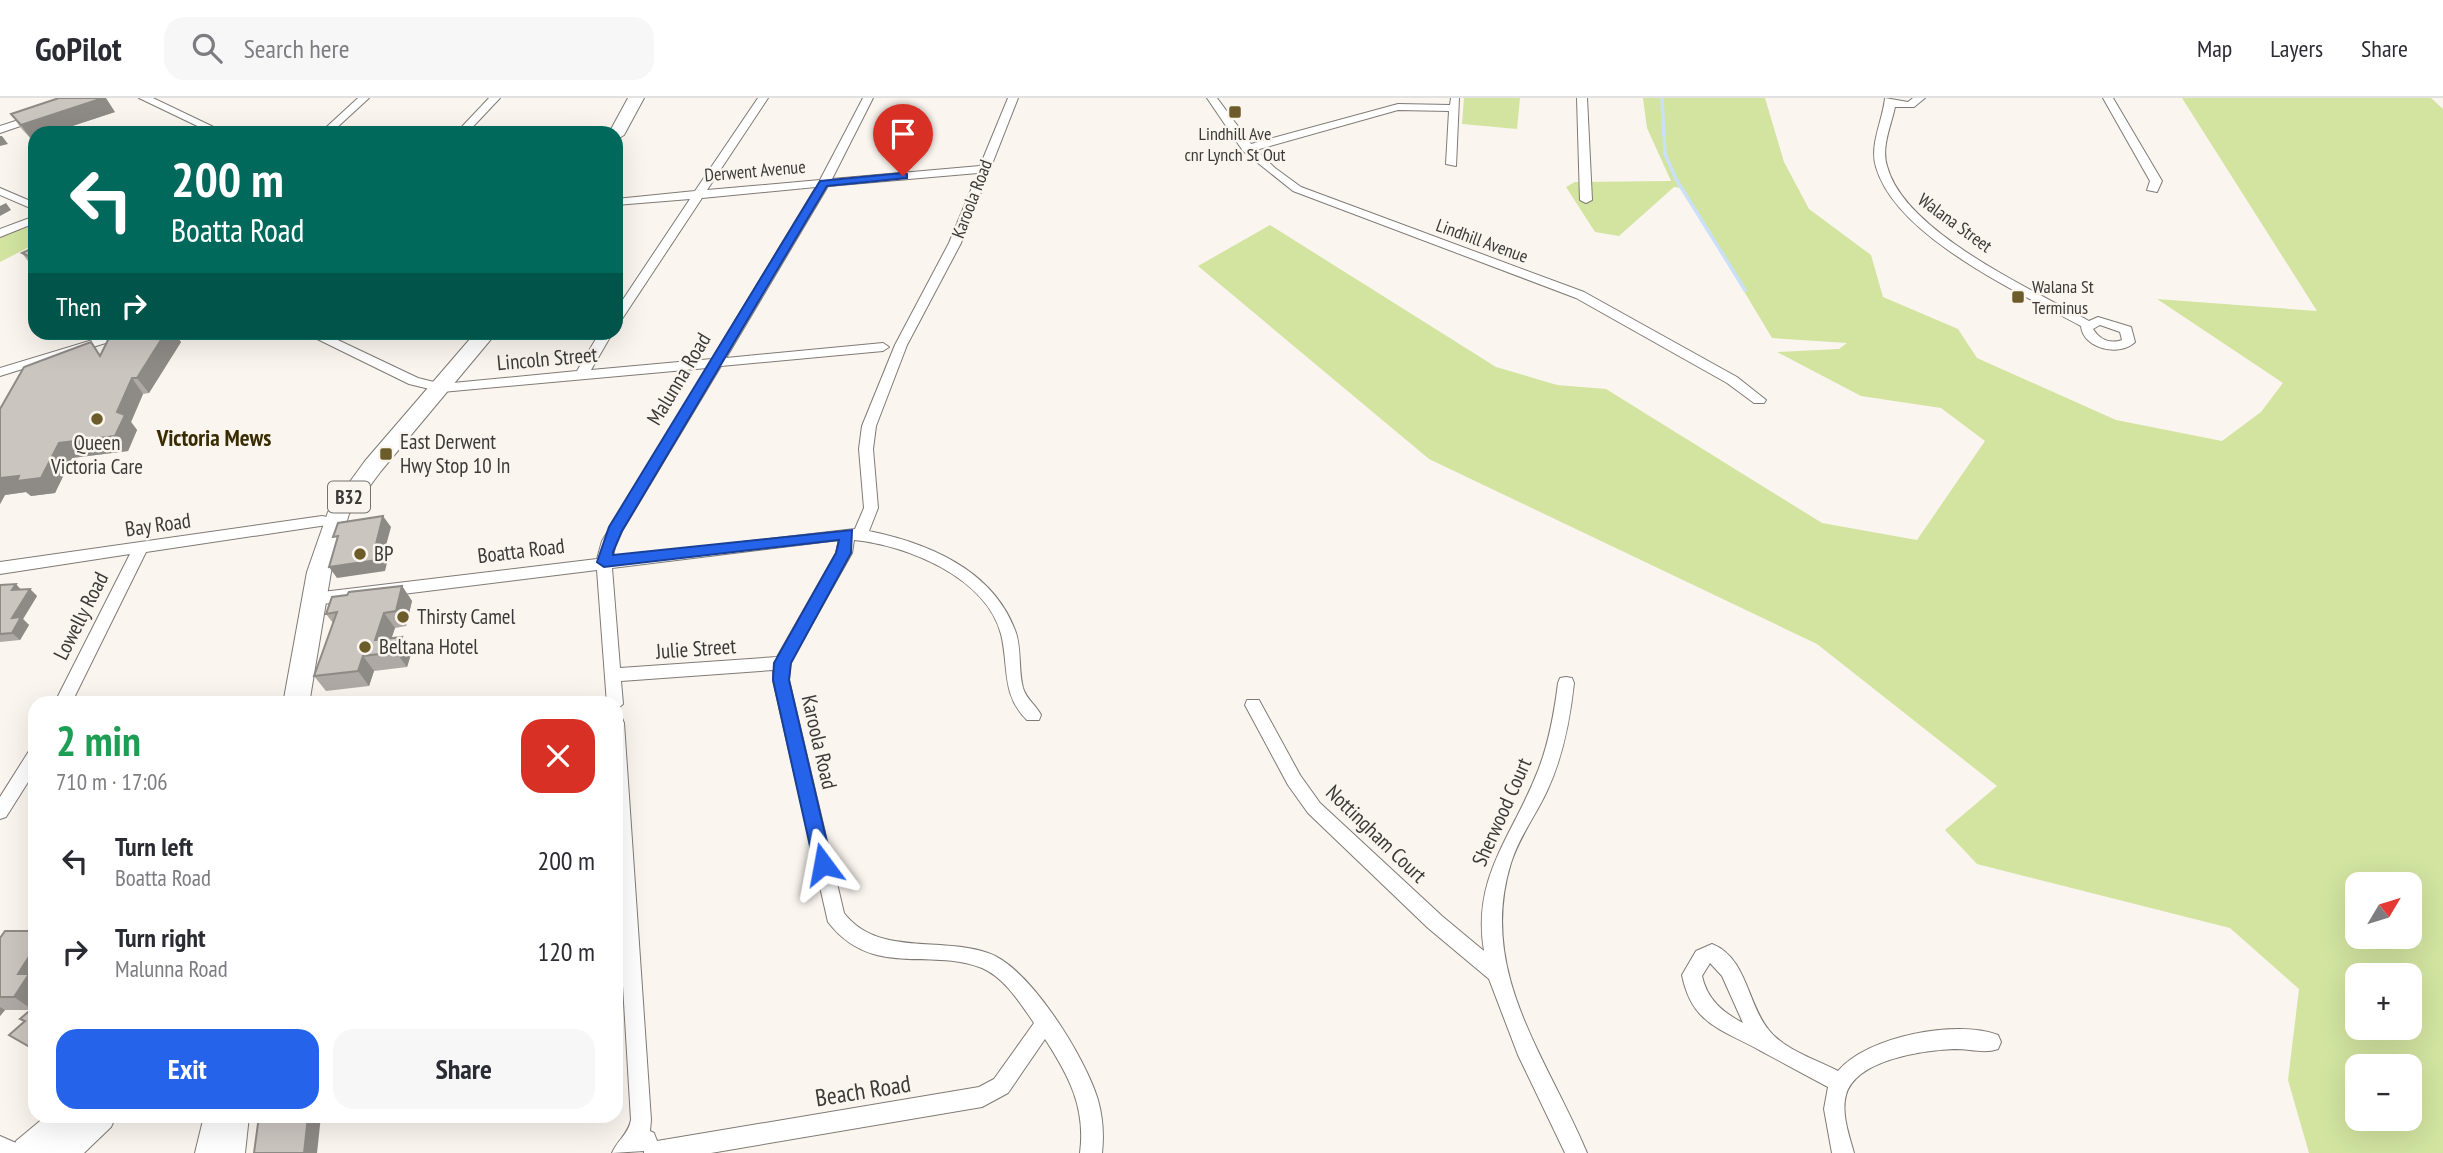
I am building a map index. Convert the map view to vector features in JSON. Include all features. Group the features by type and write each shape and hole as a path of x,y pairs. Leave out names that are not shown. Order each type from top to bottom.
{"main road":[{"path":"610,126 626,98"},
{"path":"621,126 636,98"},
{"name":"B32","path":"282,696 304,575 321,521 348,478 437,388 466,340"},
{"name":"B32","path":"297,696 325,547 344,505 437,388 480,340"},
{"path":"28,1153 63,1123"},
{"path":"60,1153 92,1123"},
{"path":"209,1153 220,1123"},
{"path":"224,1123 231,1153"}],"street":[{"path":"144,98 206,126"},
{"path":"333,126 364,98"},
{"path":"468,126 495,98"},
{"path":"623,309 763,98"},
{"name":"Malunna Road","path":"614,696 604,562 615,531 824,183 868,98"},
{"name":"Karoola Road","path":"1013,98 982,169 955,243 901,345 866,435 871,508 853,534 782,663 781,680 835,916 840,926 860,939 909,954 961,955 999,967 1012,977 1061,1042 1085,1091 1094,1130 1091,1153"},
{"name":"Lindhill Avenue","path":"1212,98 1247,149 1273,175 1310,196 1580,295 1732,380 1759,400"},
{"path":"1582,98 1586,200"},
{"path":"1890,101 1910,105 1920,98"},
{"path":"2108,98 2155,181 2153,190"},
{"name":"Walana Street","path":"1890,101 1880,160 1887,183 1904,208 1949,244 2088,325"},
{"path":"1247,149 1398,107 1455,103 1452,164"},
{"path":"0,130 48,114"},
{"name":"Derwent Avenue","path":"623,201 982,169"},
{"path":"0,191 28,204"},
{"path":"0,233 28,222"},
{"path":"0,372 108,340"},
{"name":"Lincoln Street","path":"327,340 437,388 580,377 883,347"},
{"path":"580,377 602,340"},
{"name":"Bay Road","path":"0,568 321,521"},
{"name":"Boatta Road","path":"314,598 853,534 902,542 940,559 990,601 1008,629 1018,702 1033,715"},
{"name":"Lowelly Road","path":"66,696 140,549"},
{"name":"Julie Street","path":"613,675 782,663"},
{"name":"Sherwood Court","path":"1566,684 1552,755 1502,863 1493,894 1491,944 1496,973 1515,1030 1576,1153"},
{"name":"Nottingham Court","path":"1253,705 1294,780 1314,808 1435,922 1496,973"},
{"path":"0,812 28,767"},
{"path":"623,834 642,1150"},
{"path":"1768,1044 1748,1013 1724,961 1712,953 1703,957 1692,975 1698,999 1727,1025 1841,1083"},
{"name":"Beach Road","path":"642,1150 982,1097 1001,1086 1045,1023"},
{"path":"1843,1153 1835,1110 1841,1083 1857,1066 1888,1052 1945,1038 1968,1037 1991,1042"},
{"path":"0,1147 16,1153"}],"green space":[{"path":"1464,98 1520,98 1517,129 1462,124"},
{"path":"1643,98 1765,98 1784,162 1809,209 1871,255 1883,297 1958,329 1977,358 2116,420 2222,441 2261,412 2283,383 2157,299 2317,311 2182,98 2431,98 2443,109 2443,1153 2309,1153 2288,1080 2299,989 2230,928 1977,864 1945,830 1997,786 1817,644 1429,459 1198,266 1270,225 1496,367 1557,385 1606,389 1822,523 1917,540 1985,441 1941,408 1861,396 1777,352 1839,349 1847,343 1772,338 1682,188 1674,187 1619,236 1595,232 1566,187 1575,182 1671,181 1647,128"},
{"path":"28,226 28,248 0,262 0,238"}],"building":[{"path":"59,98 103,98 21,125 11,114"},
{"name":"Queen Victoria Care","path":"108,340 161,340 137,378 132,378 117,412 125,415 115,436 59,443 41,478 17,481 19,476 0,478 0,409 24,367 91,342 100,356"},
{"path":"383,516 375,548 381,547 377,560 329,567 338,536 333,537 338,523"},
{"path":"16,584 12,590 30,589 12,618 21,617 12,633 0,634 0,585"},
{"path":"402,586 396,611 384,613 375,640 402,637 396,652 363,656 358,671 314,676 337,612 326,614 332,597 347,595 349,592"},
{"path":"5,931 28,931 28,958 18,974 28,976 14,997 0,997 0,938"},
{"path":"28,1012 28,1046 9,1035 25,1021 20,1019"},
{"path":"258,1123 307,1123 304,1153 254,1153"}],"waterway":[{"path":"1662,98 1665,154 1676,179 1745,290"}],"place":[{"name":"Lindhill Ave cnr Lynch St Out","path":"1235,112"},
{"name":"Walana St Terminus","path":"2018,297"},
{"name":"Queen Victoria Care","path":"97,419"},
{"name":"East Derwent Hwy Stop 10 In","path":"386,454"},
{"name":"BP","path":"360,554"},
{"name":"Thirsty Camel","path":"403,617"},
{"name":"Beltana Hotel","path":"365,647"}],"district":[{"name":"Victoria Mews","path":"214,438"}],"route":[{"path":"823,864 781,680 782,663 844,553 847,534 604,562 605,552 609,541 824,183 903,176"}]}
